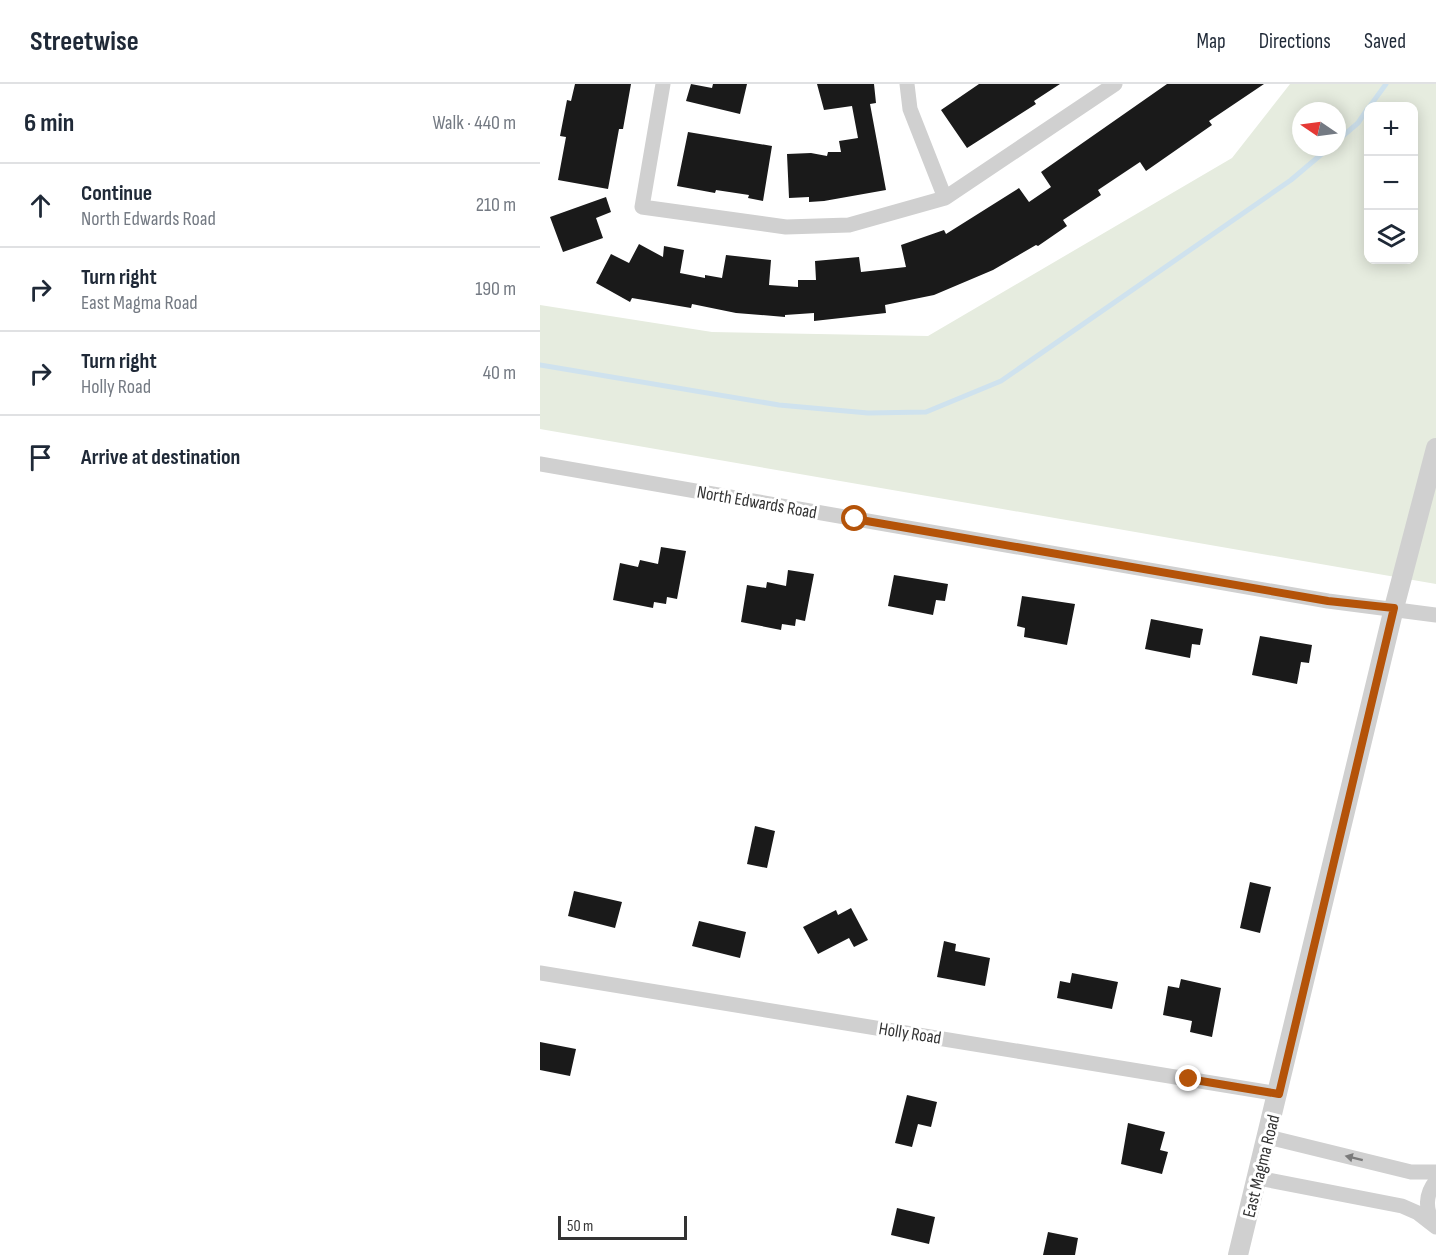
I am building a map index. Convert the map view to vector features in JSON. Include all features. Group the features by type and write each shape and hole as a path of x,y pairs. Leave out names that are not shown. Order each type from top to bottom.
{"street":[{"path":"663,84 642,207 786,227 849,225 945,198 1115,84"},
{"path":"907,84 910,109 945,198"},
{"name":"East Magma Road","path":"1239,1255 1394,608 1436,448"},
{"name":"North Edwards Road","path":"540,464 1328,601 1436,615"},
{"name":"Holly Road","path":"540,973 1279,1094"},
{"path":"1268,1137 1411,1172 1436,1172"},
{"path":"1258,1178 1402,1206 1418,1213 1436,1227"},
{"path":"1436,1181 1428,1195 1427,1206 1436,1227"}],"shaded area":[{"path":"1290,84 1436,84 1436,584 540,429 540,305 712,332 928,336 1232,158"}],"building":[{"path":"575,84 631,84 623,129 619,129 608,189 558,180 566,137 560,136 567,100 571,101"},
{"path":"691,84 712,88 713,84 747,84 740,114 686,101"},
{"path":"817,84 874,84 876,103 870,104 886,190 824,201 809,202 809,197 789,198 787,154 811,153 827,156 828,152 841,152 839,141 858,138 852,106 824,110"},
{"path":"979,84 1060,84 1034,101 1036,104 967,148 941,110"},
{"path":"1167,84 1264,84 1209,121 1212,125 1146,171 1140,162 1098,190 1101,195 1063,220 1067,226 1038,246 1036,245 993,270 934,295 885,305 886,313 814,321 814,313 785,315 785,317 736,313 692,304 691,308 632,298 630,302 596,283 611,254 629,263 639,244 663,257 664,246 684,250 680,273 705,278 705,275 722,278 726,255 771,260 769,285 798,287 798,280 816,280 815,261 859,257 861,272 906,267 901,245 944,230 946,234 1019,188 1029,202 1051,187 1041,172"},
{"path":"688,132 772,146 763,201 748,198 749,195 716,190 715,193 677,186"},
{"path":"606,197 611,212 596,218 603,238 563,252 550,217"},
{"path":"661,547 686,551 677,599 667,597 666,604 654,602 653,608 613,600 620,563 638,567 640,560 658,564"},
{"path":"788,570 814,574 805,621 796,619 795,626 782,624 781,630 741,622 747,585 766,588 767,582 786,586"},
{"path":"894,575 948,584 945,601 936,600 933,615 888,606"},
{"path":"1022,596 1075,604 1067,645 1024,637 1025,628 1017,626"},
{"path":"1151,619 1203,629 1200,645 1192,644 1190,658 1145,649"},
{"path":"1260,636 1312,645 1309,663 1301,662 1297,684 1252,675"},
{"path":"755,826 775,831 767,868 747,864"},
{"path":"1250,882 1271,887 1260,933 1240,928"},
{"path":"574,891 622,902 615,928 568,916"},
{"path":"851,908 868,940 854,947 849,938 818,954 803,927 836,910 838,915"},
{"path":"699,921 746,932 740,958 692,946"},
{"path":"944,941 956,944 955,951 990,958 985,986 937,977"},
{"path":"1072,973 1118,982 1112,1009 1057,998 1060,981 1070,983"},
{"path":"1181,979 1221,988 1212,1037 1190,1032 1192,1021 1163,1015 1168,986 1179,988"},
{"path":"540,1042 576,1049 570,1076 540,1070"},
{"path":"907,1095 937,1102 931,1127 918,1124 912,1147 895,1143"},
{"path":"1128,1123 1165,1132 1160,1150 1168,1152 1162,1174 1121,1164"},
{"path":"897,1208 935,1217 929,1244 891,1235"},
{"path":"1048,1232 1078,1238 1075,1255 1043,1255"}],"waterway":[{"path":"1373,102 1386,84"},
{"path":"1346,133 1364,114"},
{"path":"540,365 779,405 868,413 926,412 1001,381 1291,180 1319,156"}],"route":[{"path":"855,519 1328,601 1394,608 1279,1094 1189,1079"}]}
